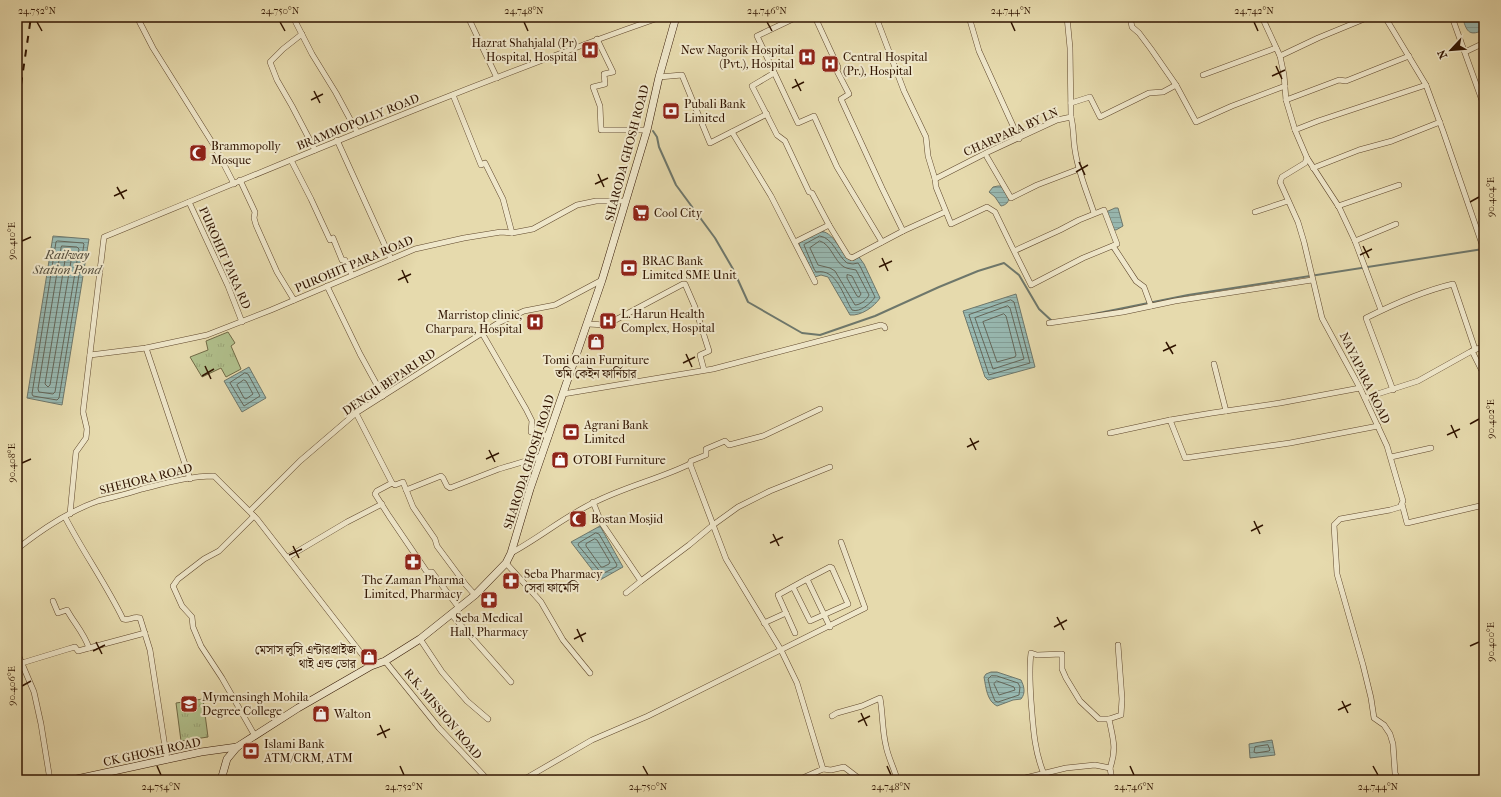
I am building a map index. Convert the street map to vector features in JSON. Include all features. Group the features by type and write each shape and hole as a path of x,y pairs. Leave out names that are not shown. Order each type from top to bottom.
{"main road":[{"name":"SHARODA GHOSH ROAD","path":"221,780 227,759 237,748 298,708 420,639 475,595 506,563 511,553 542,456 602,280 647,130 659,76 676,17"},
{"name":"CK GHOSH ROAD","path":"72,780 83,779 201,752 237,748"}],"street":[{"path":"137,17 153,48 215,147 234,184"},
{"path":"293,17 312,54 336,93 357,132"},
{"path":"468,17 497,78"},
{"name":"BRAMMOPOLLY ROAD","path":"68,515 76,452 86,438 87,429 83,412 104,237 357,132 597,39 661,17"},
{"path":"798,17 757,36 798,123 814,116 840,173 882,242"},
{"path":"815,17 838,67 837,71 849,94 841,99 903,231"},
{"path":"876,17 904,91 926,137 928,156 936,187 951,224 987,207 995,212 1014,251 1031,285 1083,258 1117,244 1104,210 1094,213 1014,251"},
{"path":"969,17 979,51 1019,139"},
{"name":"CHARPARA BY LN","path":"935,179 988,152 1019,139 1057,120 1071,116 1070,48 1067,17"},
{"path":"1130,17 1132,27 1139,33 1176,85 1196,122 1232,106 1285,86"},
{"path":"1262,17 1280,56 1286,100 1295,130 1307,158 1338,206 1355,241 1381,310"},
{"path":"1280,56 1318,38 1369,17"},
{"path":"1385,17 1426,85 1484,250"},
{"path":"1452,17 1484,106"},
{"path":"302,34 283,49 270,62 277,80 315,150"},
{"path":"597,39 613,72 604,74 605,84 593,87 600,106 601,130 647,130"},
{"path":"1465,52 1484,43"},
{"path":"1203,75 1276,48"},
{"path":"1286,100 1339,80 1346,80 1409,56"},
{"path":"774,73 752,86 777,136 785,141 809,192 812,193 848,256 852,258 903,231 945,212"},
{"path":"659,76 682,75 710,144 767,114"},
{"path":"1071,103 1090,97 1100,117 1149,93 1163,92 1176,85"},
{"path":"1295,130 1426,85"},
{"path":"453,95 481,165 485,163 503,199 512,233"},
{"path":"1071,116 1074,129 1074,149 1094,213"},
{"path":"1314,168 1359,150 1392,141 1440,122"},
{"path":"732,132 771,196 815,282"},
{"path":"337,140 391,259"},
{"path":"987,157 1011,198 1037,185 1079,169"},
{"name":"NAYAPARA ROAD","path":"1307,158 1305,163 1282,177 1280,182 1298,222 1322,318 1360,388 1391,457 1402,495 1402,504 1407,524 1484,505"},
{"path":"291,160 330,240 333,238 342,260 345,260 352,275"},
{"path":"240,180 255,212 254,218 256,225 276,272 294,300"},
{"path":"1338,206 1399,185"},
{"name":"PUROHIT PARA ROAD","path":"90,355 146,348 207,335 242,322 415,248 501,232 512,233 533,229 577,205 596,201 626,201"},
{"path":"1255,212 1288,201"},
{"name":"PUROHIT PARA RD","path":"189,202 228,286 242,322"},
{"path":"1355,241 1396,224"},
{"path":"795,242 829,225"},
{"path":"1113,246 1136,281 1144,287 1150,306"},
{"name":"DENGU BEPARI RD","path":"250,511 300,462 356,413 498,323 524,311 555,305 602,280"},
{"path":"1049,323 1312,280"},
{"path":"588,324 606,325 685,284 695,307 709,351 700,355 704,370"},
{"path":"1393,390 1366,318 1381,310 1436,288 1452,284 1484,375"},
{"path":"328,286 360,354 383,396"},
{"path":"563,394 704,370 762,357 881,325 885,328"},
{"path":"482,333 532,421 531,432 549,436"},
{"path":"1364,398 1418,381 1484,346"},
{"path":"146,348 190,479"},
{"path":"1214,364 1226,411"},
{"path":"1110,434 1170,420 1280,403 1360,388"},
{"path":"511,553 593,502 690,464 691,461 706,455 706,449 725,441 729,445 763,436 820,409"},
{"path":"356,413 392,483 395,486 403,481 413,507 435,539 437,546 475,595"},
{"path":"1170,420 1185,458 1290,443 1378,426"},
{"path":"1391,457 1431,448"},
{"path":"406,490 441,476 450,488 499,469 542,456"},
{"path":"690,464 726,559 781,650 797,683 823,769"},
{"path":"626,593 738,507 770,491 830,467"},
{"name":"SHEHORA ROAD","path":"17,549 36,534 68,515 97,502 164,483 200,476 214,476 250,511 288,557 371,666"},
{"path":"392,483 377,491 375,494 427,572 432,572 459,608"},
{"path":"593,502 601,522 641,580"},
{"path":"288,557 347,522 382,504"},
{"path":"1398,780 1395,773 1393,744 1390,734 1384,725 1374,718 1363,665 1336,574 1334,525 1340,519 1390,510 1400,507 1402,504"},
{"path":"68,515 74,535 116,604 123,619 126,620 134,616 140,618 150,650 167,760"},
{"path":"254,516 219,551 204,559 178,579 173,586 182,606 192,617 201,646 222,678 255,736"},
{"path":"523,780 592,740 648,716 866,608 841,542"},
{"path":"506,563 541,602 563,640 590,673"},
{"path":"793,587 810,621 848,604 832,568 830,567 807,579 778,595 795,632"},
{"path":"807,579 830,626"},
{"path":"53,601 58,614 67,610 82,632 89,648"},
{"path":"764,623 786,613"},
{"path":"451,614 511,682"},
{"path":"22,663 68,648 76,648 78,651 145,633"},
{"path":"420,639 442,672 467,701 488,719"},
{"path":"1044,774 1039,762 1033,729 1029,668 1031,653 1037,655 1062,654 1064,675 1080,701 1099,719 1109,719 1121,715 1122,699 1118,645"},
{"path":"17,652 34,692 50,780"},
{"name":"R.K. MISSION ROAD","path":"385,660 439,728 488,780"},
{"path":"832,716 880,698 882,710 882,729 895,780 914,780"},
{"path":"1109,719 1115,748 1114,757 1110,768 1112,780"},
{"path":"1017,780 1066,768 1095,765 1110,768"},
{"path":"799,780 823,769 831,770 844,767 861,780"}],"green space":[{"path":"228,332 235,343 231,346 241,369 226,377 221,368 202,377 190,357 208,350 206,341"},
{"path":"203,699 208,737 181,741 176,703"}],"water":[{"path":"1464,17 1484,17 1484,30 1475,33 1470,32 1464,24"},
{"path":"1001,186 1009,197 1007,203 1001,206 995,197 989,192 993,187"},
{"path":"1118,208 1123,226 1114,230 1106,212"},
{"path":"819,231 829,234 850,260 854,260 859,257 864,264 880,298 867,310 858,314 850,315 828,277 821,275 815,277 799,243"},
{"name":"Railway Station Pond","path":"53,236 89,239 62,405 27,398"},
{"path":"1016,294 1035,367 988,380 985,377 963,311"},
{"path":"249,367 266,398 242,412 224,381"},
{"path":"600,526 623,567 600,580 571,542"},
{"path":"997,672 1021,680 1024,694 1021,699 1013,700 997,706 994,704 989,698 984,677 986,674"},
{"path":"1272,740 1275,755 1250,758 1249,744"}],"waterway":[{"path":"653,131 657,137 659,147 676,185 715,238 733,269 748,302 802,333 820,335 875,316 939,287 978,271 1004,263 1019,275 1039,309 1053,322"},
{"path":"1089,315 1188,295 1483,249"}],"railway":[{"path":"17,39 20,17"},
{"path":"17,112 31,17"}],"place":[{"name":"Hazrat Shahjalal (Pr) Hospital, Hospital","path":"590,50"},
{"name":"New Nagorik Hospital (Pvt.), Hospital","path":"807,57"},
{"name":"Central Hospital (Pr.), Hospital","path":"830,64"},
{"name":"Pubali Bank Limited","path":"671,111"},
{"name":"Brammopolly Mosque","path":"198,153"},
{"name":"Cool City","path":"641,213"},
{"name":"BRAC Bank Limited SME Unit","path":"629,268"},
{"name":"L. Harun Health Complex, Hospital","path":"608,321"},
{"name":"Marristop clinic, Charpara, Hospital","path":"535,322"},
{"name":"Tomi Cain Furniture তমি কেইন ফার্নিচার","path":"596,342"},
{"name":"Agrani Bank Limited","path":"571,432"},
{"name":"OTOBI Furniture","path":"560,460"},
{"name":"Bostan Mosjid","path":"578,519"},
{"name":"The Zaman Pharma Limited, Pharmacy","path":"413,562"},
{"name":"Seba Pharmacy সেবা ফার্মেসি","path":"511,581"},
{"name":"Seba Medical Hall, Pharmacy","path":"489,600"},
{"name":"মেসাস লুসি এন্টারপ্রাইজ থাই এন্ড ডোর","path":"369,657"},
{"name":"Mymensingh Mohila Degree College","path":"189,704"},
{"name":"Walton","path":"321,714"},
{"name":"Islami Bank ATM/CRM, ATM","path":"251,751"}]}
